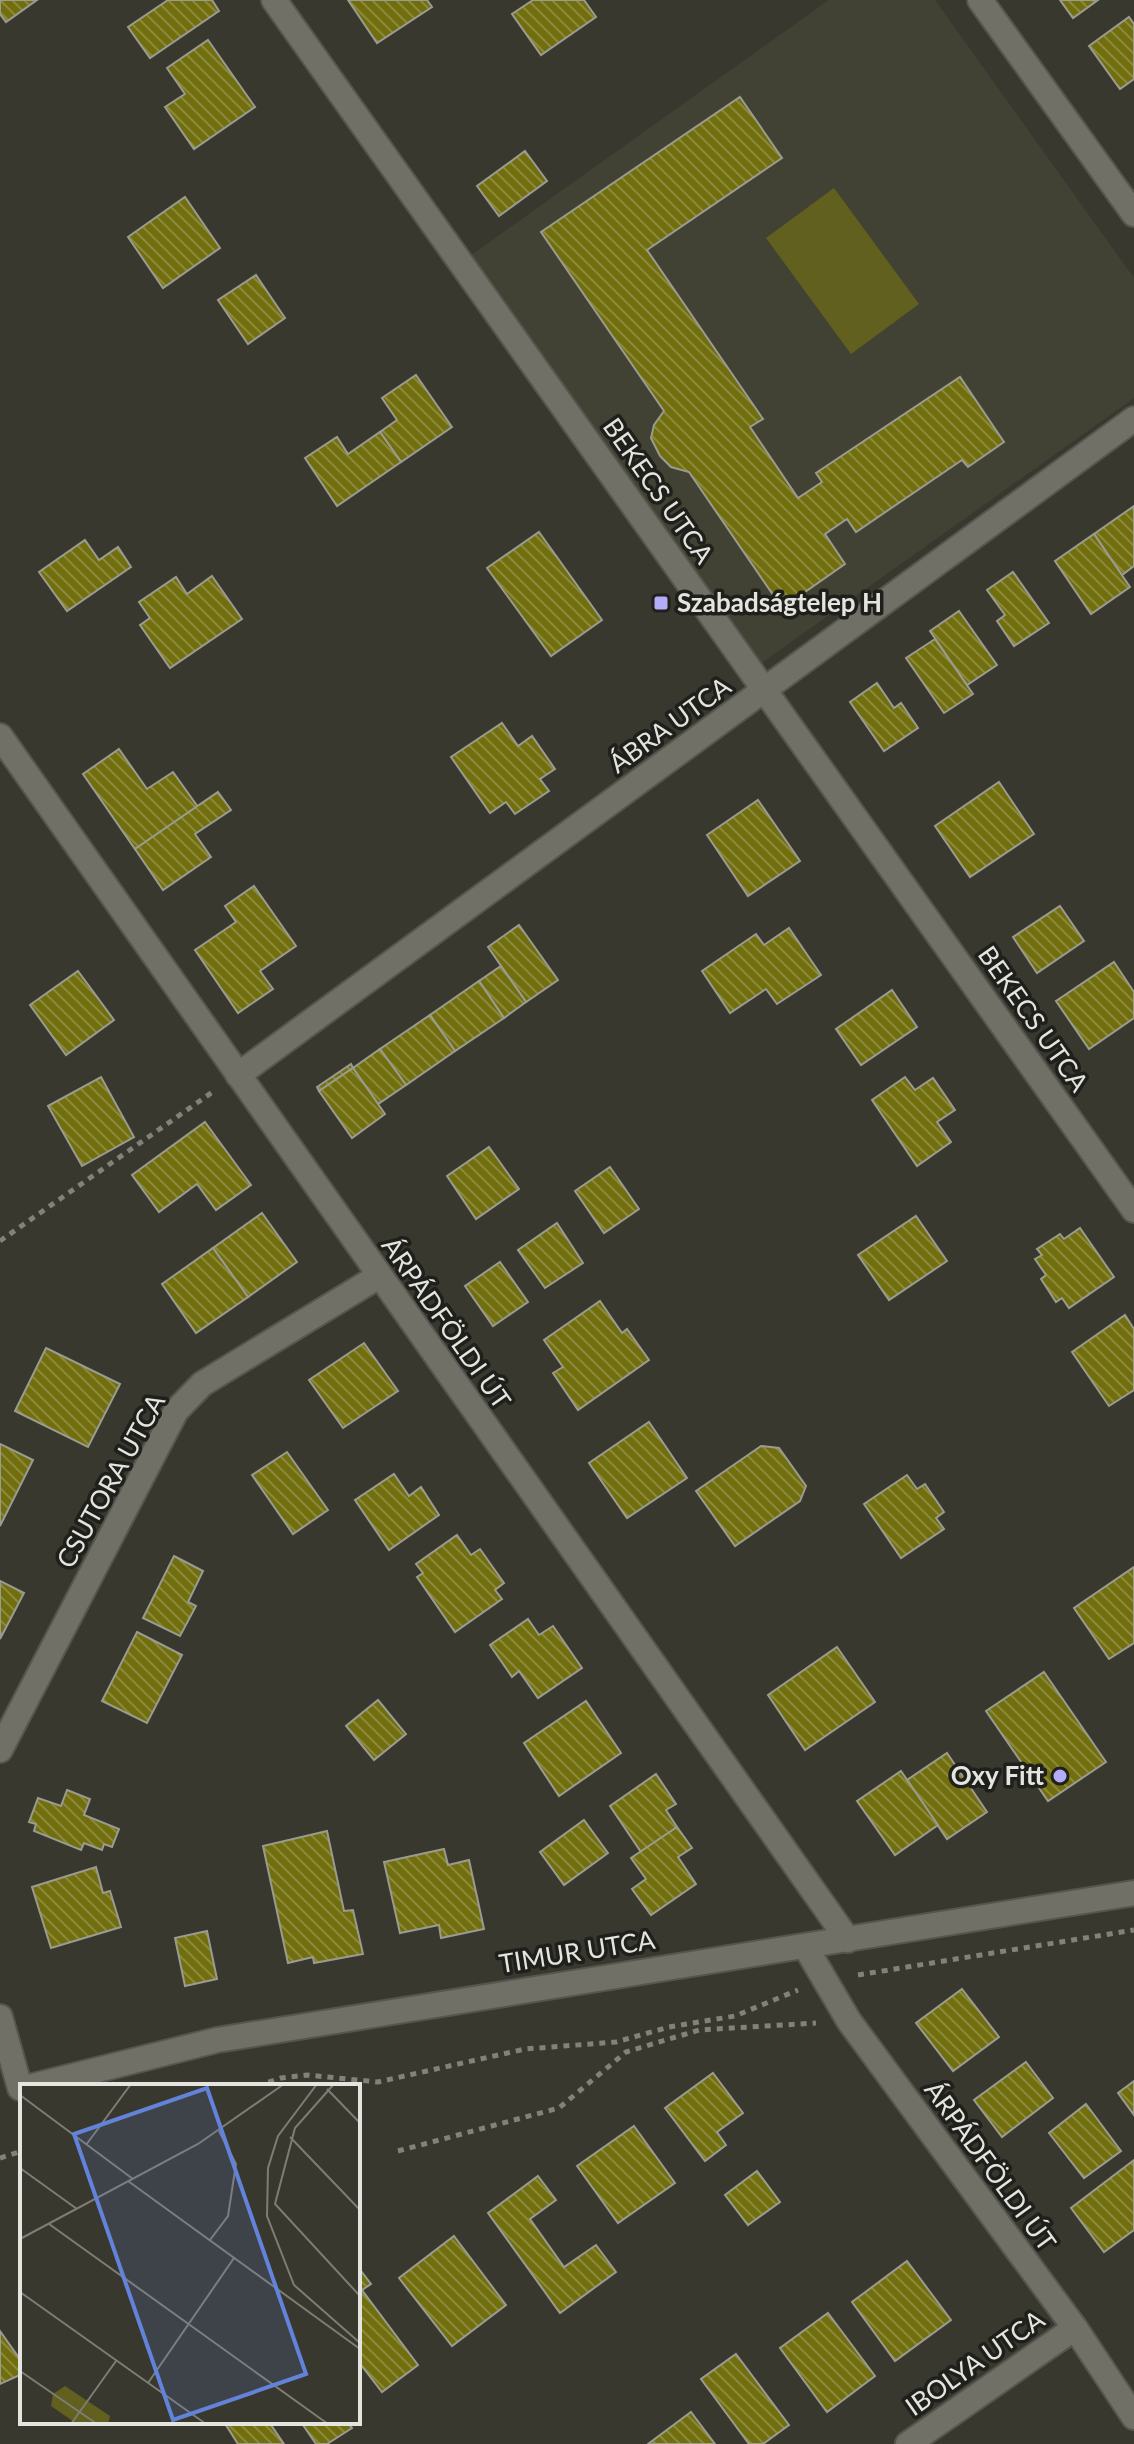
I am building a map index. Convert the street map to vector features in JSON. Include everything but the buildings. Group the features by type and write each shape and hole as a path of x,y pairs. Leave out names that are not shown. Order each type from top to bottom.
{"street":[{"name":"BEKECS UTCA","path":"274,0 1134,1210"},
{"path":"980,0 1134,214"},
{"name":"ÁBRA UTCA","path":"238,1075 1134,419"},
{"name":"ÁRPÁDFÖLDI ÚT","path":"0,736 848,1940"},
{"name":"CSUTORA UTCA","path":"0,1750 176,1411 202,1384 379,1276"},
{"name":"TIMUR UTCA","path":"39,2084 217,2040 1134,1893"},
{"name":"ÁRPÁDFÖLDI ÚT","path":"805,1946 849,2021 1075,2328 1134,2417"},
{"path":"0,2017 19,2089"},
{"name":"IBOLYA UTCA","path":"908,2444 1075,2328"}],"path":[{"path":"0,1241 238,1075"},
{"path":"263,2084 307,2075 378,2082 525,2049 616,2042 669,2027 735,2016 823,1980 1134,1930"},
{"path":"398,2151 559,2108 626,2052 699,2030 849,2021"},
{"path":"0,2158 20,2152"}],"shaded area":[{"path":"829,0 935,0 1134,278 1134,398 759,665 467,258"},
{"path":"834,188 919,304 851,354 766,238"}],"place":[{"name":"Szabadságtelep H","path":"661,603"},
{"name":"Oxy Fitt","path":"1060,1776"}]}
